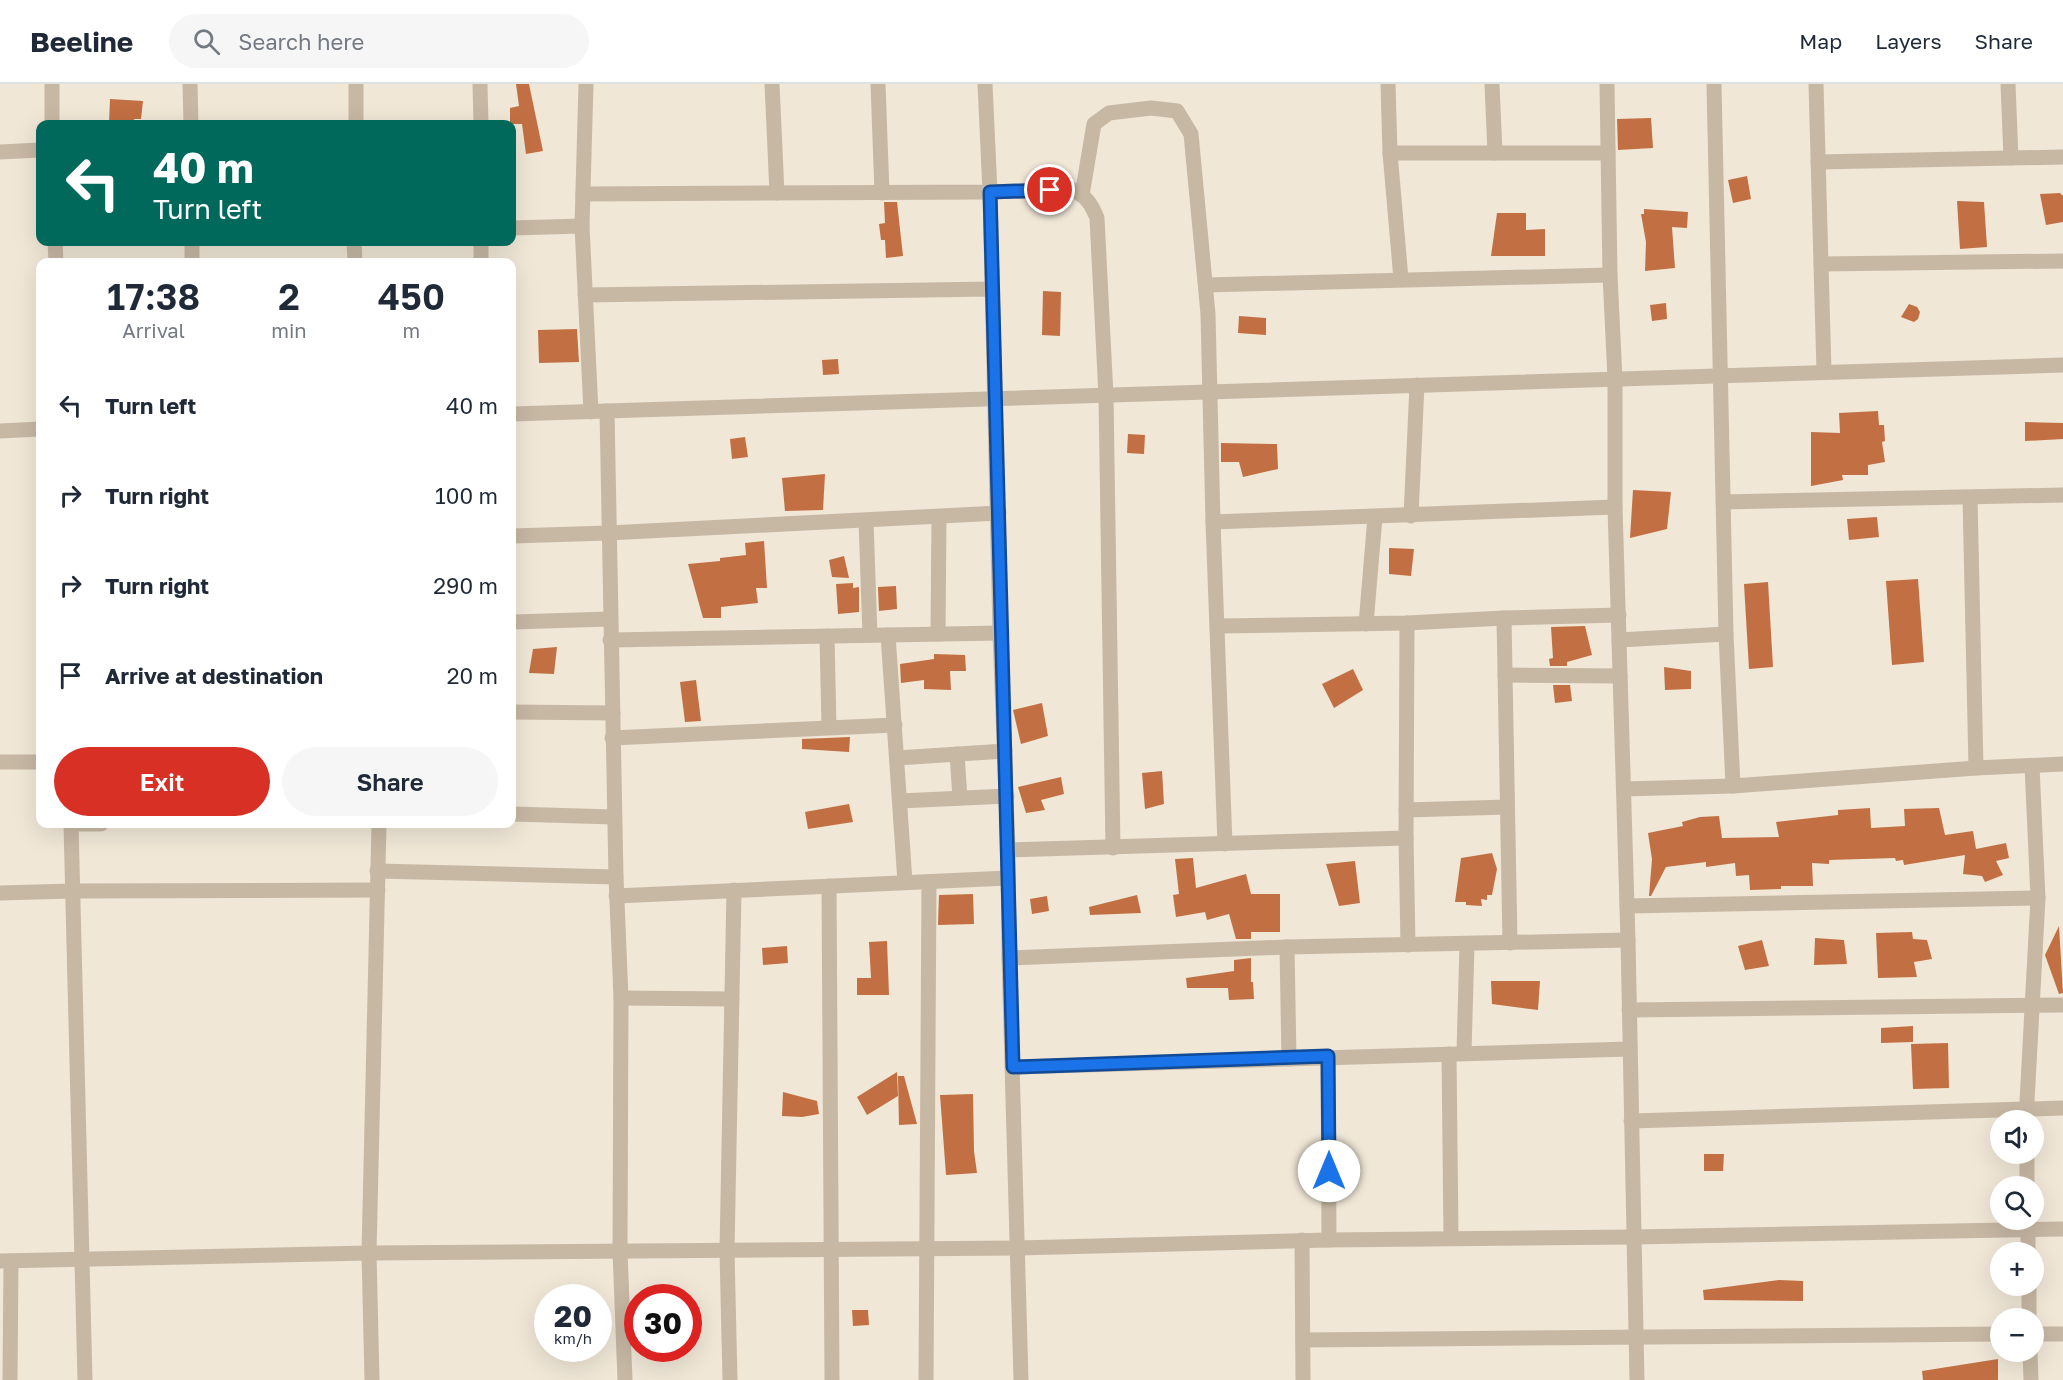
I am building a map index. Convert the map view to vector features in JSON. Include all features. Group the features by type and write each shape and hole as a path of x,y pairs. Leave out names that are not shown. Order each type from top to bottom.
{"street":[{"path":"52,84 52,120"},
{"path":"190,84 190,120"},
{"path":"356,84 356,120"},
{"path":"480,84 481,120"},
{"path":"586,84 582,226 585,295 599,412 608,533 616,896 621,998 620,1251 625,1380"},
{"path":"772,84 777,193"},
{"path":"878,84 882,193"},
{"path":"985,84 999,513 1000,633 1007,796 1009,958 1021,1380"},
{"path":"1388,84 1390,153 1401,279"},
{"path":"1492,84 1495,153"},
{"path":"1607,84 1637,1380"},
{"path":"1714,84 1726,634 1733,786"},
{"path":"1816,84 1824,372"},
{"path":"2008,84 2011,158"},
{"path":"1082,195 1094,124 1109,112 1151,108 1177,111 1191,134 1206,285 1225,844"},
{"path":"0,152 36,150"},
{"path":"1390,153 1608,153"},
{"path":"1818,162 2063,157"},
{"path":"583,194 990,192 1071,189 1090,202 1097,218 1106,396 1113,848"},
{"path":"516,228 582,226"},
{"path":"1821,264 2063,261"},
{"path":"1206,285 1610,275"},
{"path":"585,295 992,289"},
{"path":"516,414 2063,365"},
{"path":"1412,516 1418,385"},
{"path":"0,431 36,429"},
{"path":"1723,502 2063,495"},
{"path":"1970,498 1976,768"},
{"path":"1213,522 1615,507"},
{"path":"516,536 939,518 999,513"},
{"path":"1366,624 1375,517"},
{"path":"938,634 939,518"},
{"path":"866,521 870,635"},
{"path":"1218,626 1407,623 1618,615"},
{"path":"1504,618 1510,943"},
{"path":"516,622 610,619"},
{"path":"1407,623 1408,945"},
{"path":"610,640 1000,633"},
{"path":"1619,640 1726,634"},
{"path":"888,635 896,725 905,882"},
{"path":"827,636 829,727"},
{"path":"1505,675 1620,676"},
{"path":"516,712 613,713"},
{"path":"612,738 896,725"},
{"path":"897,758 1005,751"},
{"path":"957,754 960,798"},
{"path":"0,762 36,762"},
{"path":"1624,789 1733,786 2063,764"},
{"path":"2026,1110 2038,898 2032,766"},
{"path":"900,801 1007,796"},
{"path":"1406,810 1507,807"},
{"path":"516,814 615,817"},
{"path":"71,828 85,1380"},
{"path":"372,1380 369,1253 379,828"},
{"path":"1008,850 1406,838"},
{"path":"378,871 616,877"},
{"path":"616,896 1008,878"},
{"path":"927,1380 929,882"},
{"path":"829,886 832,1380"},
{"path":"0,893 378,890"},
{"path":"730,1380 727,1251 734,890"},
{"path":"1627,906 2038,898"},
{"path":"1009,958 1287,947 1628,940"},
{"path":"1451,1238 1456,1054 1467,944"},
{"path":"1287,947 1289,1059"},
{"path":"621,998 732,999"},
{"path":"1629,1010 2063,1005"},
{"path":"1013,1067 1328,1056 1630,1049"},
{"path":"1328,1056 1329,1239"},
{"path":"2044,1112 2063,1108"},
{"path":"1631,1121 1990,1116"},
{"path":"10,1380 5,1261 369,1253 1018,1248 1329,1239 1634,1237 1990,1225"},
{"path":"2044,1226 2063,1229"},
{"path":"1302,1240 1303,1380"},
{"path":"2044,1334 2063,1334"},
{"path":"1303,1340 1990,1335"},
{"path":"2030,1362 2031,1380"}],"building":[{"path":"516,84 529,84 543,151 526,154 522,124 516,124 516,120 510,120 510,108 519,106"},
{"path":"110,99 143,101 141,119 109,120"},
{"path":"1651,118 1653,148 1618,150 1617,119"},
{"path":"1747,176 1751,199 1733,203 1728,180"},
{"path":"2060,193 2063,196 2063,222 2046,225 2040,194"},
{"path":"1957,201 1984,202 1987,247 1960,249"},
{"path":"884,202 897,202 903,256 886,258 885,240 881,240 879,224 885,223"},
{"path":"1644,209 1688,212 1687,228 1672,227 1675,268 1645,271 1646,242 1641,214 1644,214"},
{"path":"1497,213 1526,213 1526,230 1545,229 1545,256 1491,256"},
{"path":"1043,291 1061,292 1060,336 1042,335"},
{"path":"1666,303 1667,319 1652,321 1650,305"},
{"path":"1909,304 1917,307 1920,312 1918,319 1914,322 1901,317"},
{"path":"1239,316 1266,318 1266,335 1238,333"},
{"path":"577,329 579,362 539,363 538,330"},
{"path":"838,359 839,374 823,375 822,360"},
{"path":"1878,411 1879,425 1884,425 1885,441 1882,442 1885,462 1868,465 1868,475 1842,475 1843,480 1811,486 1811,432 1840,433 1839,413"},
{"path":"2025,422 2063,423 2063,439 2025,441"},
{"path":"1128,434 1145,435 1144,454 1127,453"},
{"path":"745,437 748,457 732,459 730,439"},
{"path":"1221,443 1277,444 1278,469 1243,477 1239,462 1221,462"},
{"path":"825,474 823,510 785,511 782,478"},
{"path":"1633,490 1671,492 1667,529 1630,538"},
{"path":"1877,517 1879,537 1849,540 1847,519"},
{"path":"764,541 767,588 756,588 758,603 721,607 721,618 703,618 688,564 720,561 720,558 746,555 745,543"},
{"path":"1389,548 1414,549 1411,576 1389,574"},
{"path":"844,556 849,578 832,577 829,560"},
{"path":"1918,579 1924,662 1892,665 1886,581"},
{"path":"1768,582 1773,667 1749,669 1744,584"},
{"path":"853,583 853,588 859,587 859,612 838,614 836,584"},
{"path":"896,586 897,609 879,611 878,587"},
{"path":"1585,626 1592,655 1567,662 1567,666 1550,666 1549,659 1553,658 1551,627"},
{"path":"557,647 554,674 529,673 533,649"},
{"path":"934,654 965,655 966,671 950,671 951,690 924,689 924,680 901,683 900,664 934,659"},
{"path":"1664,667 1691,671 1691,689 1665,690"},
{"path":"1353,669 1363,690 1334,708 1322,684"},
{"path":"696,680 701,721 685,722 680,682"},
{"path":"1553,685 1570,685 1572,701 1555,703"},
{"path":"1042,703 1048,736 1021,744 1013,710"},
{"path":"850,737 849,752 802,749 802,739"},
{"path":"1162,771 1164,804 1145,809 1142,773"},
{"path":"1061,777 1064,794 1041,800 1045,810 1026,813 1018,787"},
{"path":"849,804 853,822 808,829 805,812"},
{"path":"1870,808 1871,828 1905,826 1904,809 1939,808 1945,835 1973,831 1976,849 2006,843 2009,858 1996,861 2003,875 1985,882 1982,876 1963,874 1965,855 1904,865 1903,860 1896,861 1895,858 1829,860 1829,864 1812,863 1813,886 1781,886 1781,889 1750,890 1749,875 1736,876 1735,863 1706,867 1706,862 1666,867 1649,896 1652,859 1648,833 1683,826 1682,822 1700,817 1719,816 1722,838 1779,837 1776,822 1838,815 1838,810"},
{"path":"1492,853 1497,869 1492,895 1487,895 1487,900 1481,899 1482,906 1455,902 1461,858"},
{"path":"1193,858 1196,888 1246,874 1251,894 1280,894 1280,932 1251,932 1251,939 1236,939 1229,914 1207,920 1205,912 1176,917 1173,895 1179,894 1175,859"},
{"path":"1355,861 1360,903 1339,906 1326,864"},
{"path":"973,894 974,924 938,925 939,895"},
{"path":"1137,895 1141,913 1090,915 1089,907"},
{"path":"1047,896 1049,911 1032,914 1030,899"},
{"path":"2059,926 2063,993 2059,994 2045,955"},
{"path":"1912,932 1913,939 1927,940 1932,959 1914,962 1917,977 1878,978 1876,933"},
{"path":"1815,938 1844,940 1847,964 1814,965"},
{"path":"1762,940 1769,966 1745,970 1738,946"},
{"path":"887,941 889,995 857,995 857,978 871,978 869,942"},
{"path":"787,946 788,963 763,965 762,948"},
{"path":"1251,958 1254,999 1229,1000 1228,988 1187,988 1186,978 1234,971 1234,960"},
{"path":"1491,981 1540,981 1538,1010 1492,1004"},
{"path":"1913,1026 1913,1042 1881,1043 1881,1028"},
{"path":"1948,1043 1949,1088 1913,1089 1911,1044"},
{"path":"897,1072 898,1096 867,1115 857,1097"},
{"path":"898,1076 904,1076 917,1124 899,1125"},
{"path":"783,1092 817,1101 819,1114 802,1117 782,1116"},
{"path":"973,1094 974,1151 977,1173 946,1175 940,1095"},
{"path":"1704,1154 1724,1154 1723,1171 1704,1171"},
{"path":"1779,1280 1803,1281 1803,1301 1704,1300 1703,1290"},
{"path":"852,1310 868,1310 869,1325 853,1326"},
{"path":"1990,1360 1998,1362 1998,1380 1923,1380 1922,1371"}],"route":[{"path":"1050,190 990,192 1013,1067 1328,1056 1329,1171"}]}
